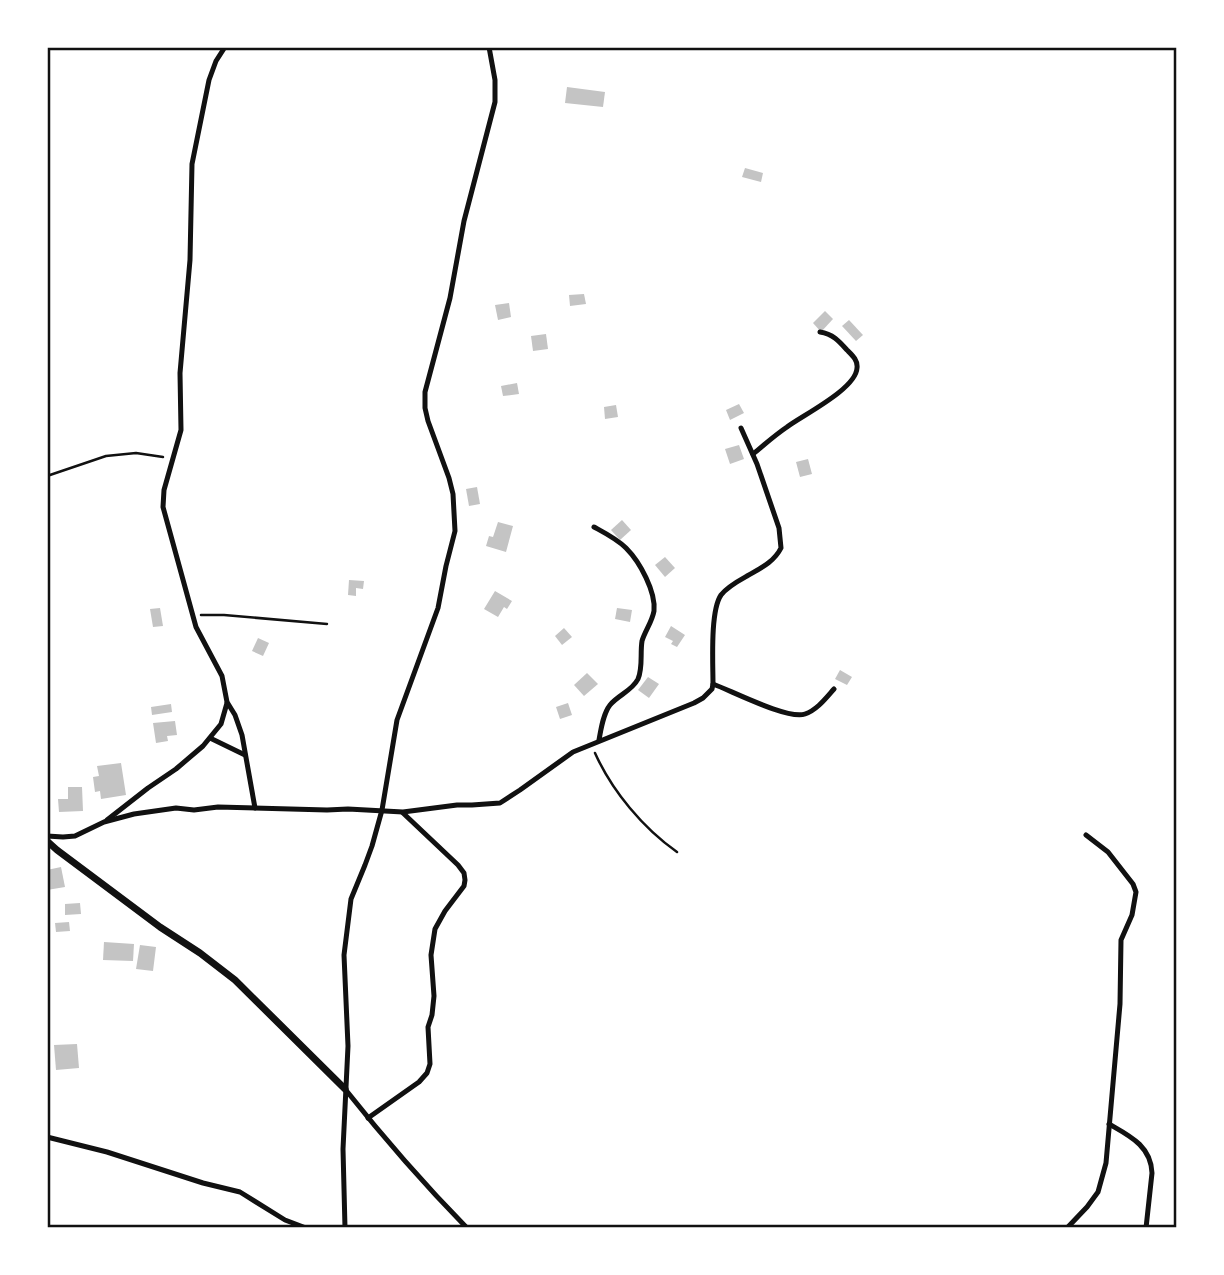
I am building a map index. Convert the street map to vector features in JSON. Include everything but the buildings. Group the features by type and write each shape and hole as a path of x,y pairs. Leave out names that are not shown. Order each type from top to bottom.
{"street":[{"path":"225,47 209,80 192,164 190,260 180,373 181,430 164,490 163,508 196,627 222,676 227,702 238,725 255,808"},
{"path":"345,1228 343,1149 348,1046 344,955 351,899 382,810 397,720 438,608 455,531 451,486 428,421 425,393 450,298 464,221 495,102 495,80 489,47"},
{"path":"752,454 789,425 821,406 855,377 858,370 855,358 837,339 820,332"},
{"path":"47,838 75,836 104,822 134,814 176,808 403,812 500,803 564,758 591,744 703,698 713,684 714,625 721,595 773,560 781,548 779,528 741,428"},
{"path":"594,527 626,548 635,559 646,577 654,610 641,647 639,677 631,688 610,705 602,723 599,740"},
{"path":"713,684 780,712 798,715 807,714 823,703 834,689"},
{"path":"104,822 176,769 210,738 221,724 227,702"},
{"path":"210,738 245,755"},
{"path":"368,1118 419,1082 427,1073 430,1064 428,1027 435,996 431,955 435,929 444,911 464,886 465,880 458,865 403,812"},
{"path":"1067,1228 1098,1192 1105,1163 1120,1004 1121,940 1132,915 1136,892 1133,884 1108,852 1086,835"},
{"path":"47,838 57,850 235,980 345,1089 435,1195 467,1228"},
{"path":"1109,1124 1140,1143 1148,1155 1152,1173 1146,1228"},
{"path":"47,1137 240,1192 285,1220 306,1228"},
{"path":"285,1220 285,1228"}],"path":[{"path":"47,476 106,456 136,453 173,458"},
{"path":"193,616 213,615 327,624"},
{"path":"591,744 605,775 626,804 677,852"}]}
